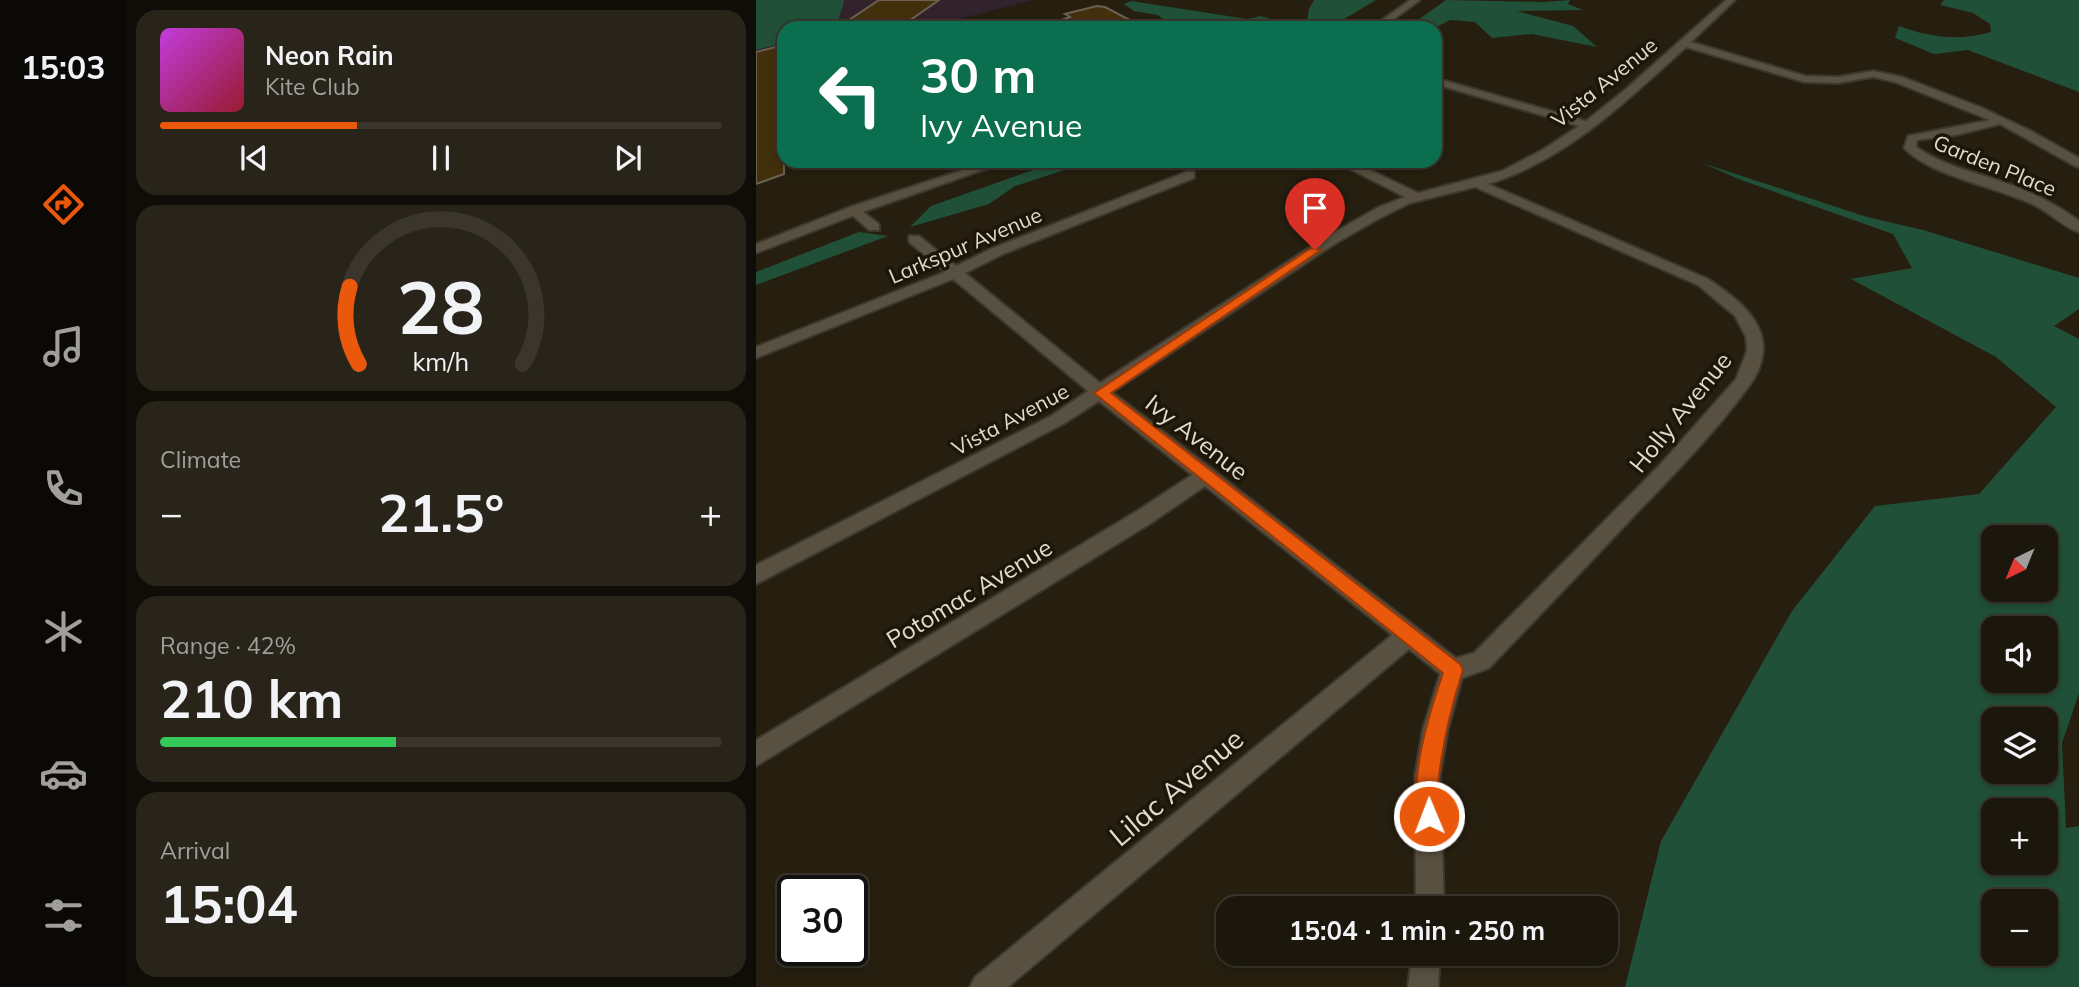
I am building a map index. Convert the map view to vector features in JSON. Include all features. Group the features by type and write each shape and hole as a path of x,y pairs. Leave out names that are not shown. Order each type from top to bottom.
{"street":[{"path":"1386,21 1416,0"},
{"name":"Vista Avenue","path":"756,575 1057,420 1331,240 1416,197 1478,184 1535,159 1589,125 1731,0"},
{"name":"Garden Place","path":"1683,43 1804,79 1885,75 1947,97 2000,121 2079,163"},
{"path":"1442,83 1589,125"},
{"name":"Garden Place","path":"2000,121 1956,132 1932,133 1912,138 1910,148 1927,162 2002,186 2045,204 2079,228"},
{"path":"756,248 855,210 981,168"},
{"path":"1356,168 1416,197"},
{"name":"Larkspur Avenue","path":"756,353 929,285 998,251 1190,175"},
{"name":"Holly Avenue","path":"1454,670 1481,661 1666,471 1743,382 1751,371 1756,352 1750,326 1742,313 1718,291 1703,282 1478,184"},
{"path":"855,210 874,227"},
{"name":"Ivy Avenue","path":"914,239 1101,393 1454,670"},
{"name":"Potomac Avenue","path":"756,754 1144,517 1207,475"},
{"name":"Lilac Avenue","path":"985,987 1408,636"},
{"path":"1431,896 1433,870 1427,788 1443,702 1454,670"},
{"path":"1423,987 1425,966"}],"shaded area":[{"path":"756,0 1034,0 951,21 777,21 777,65 756,70"}],"green space":[{"path":"756,0 843,0 836,21 777,21 777,45 756,50"},
{"path":"1314,0 1376,0 1341,21 1307,21"},
{"path":"1446,0 1570,0 1568,4 1583,10 1517,11 1573,26 1597,47 1532,34 1492,38 1475,22 1450,20 1442,24 1442,21 1417,21"},
{"path":"1944,0 2079,0 2079,92 1968,50 1934,54 1895,38 1899,26 1945,37 1968,37 1991,32 1990,24 1973,13 1940,5"},
{"path":"1131,1 1247,19 1261,16 1270,19 1165,21 1158,15 1134,11 1124,4"},
{"path":"1702,163 1867,217 1923,230 2079,278 2079,309 2054,326 2079,339 2079,693 2062,743 2066,828 2079,826 2079,987 1625,987 1661,841 1792,611 1875,506 1979,494 2056,407 1996,357 1851,279 1912,268 1893,234 1741,180"},
{"path":"1038,168 1070,168 1015,186 989,204 910,227 931,206"},
{"path":"859,232 888,236 756,285 756,272"}],"building":[{"path":"879,0 939,0 909,21 848,21"},
{"path":"1097,6 1105,7 1132,21 1059,21 1070,17 1065,14"},
{"path":"777,47 777,168 784,168 784,174 756,184 756,52"}],"route":[{"path":"1315,250 1101,393 1454,670 1443,702 1432,755 1427,788 1429,816"}]}
